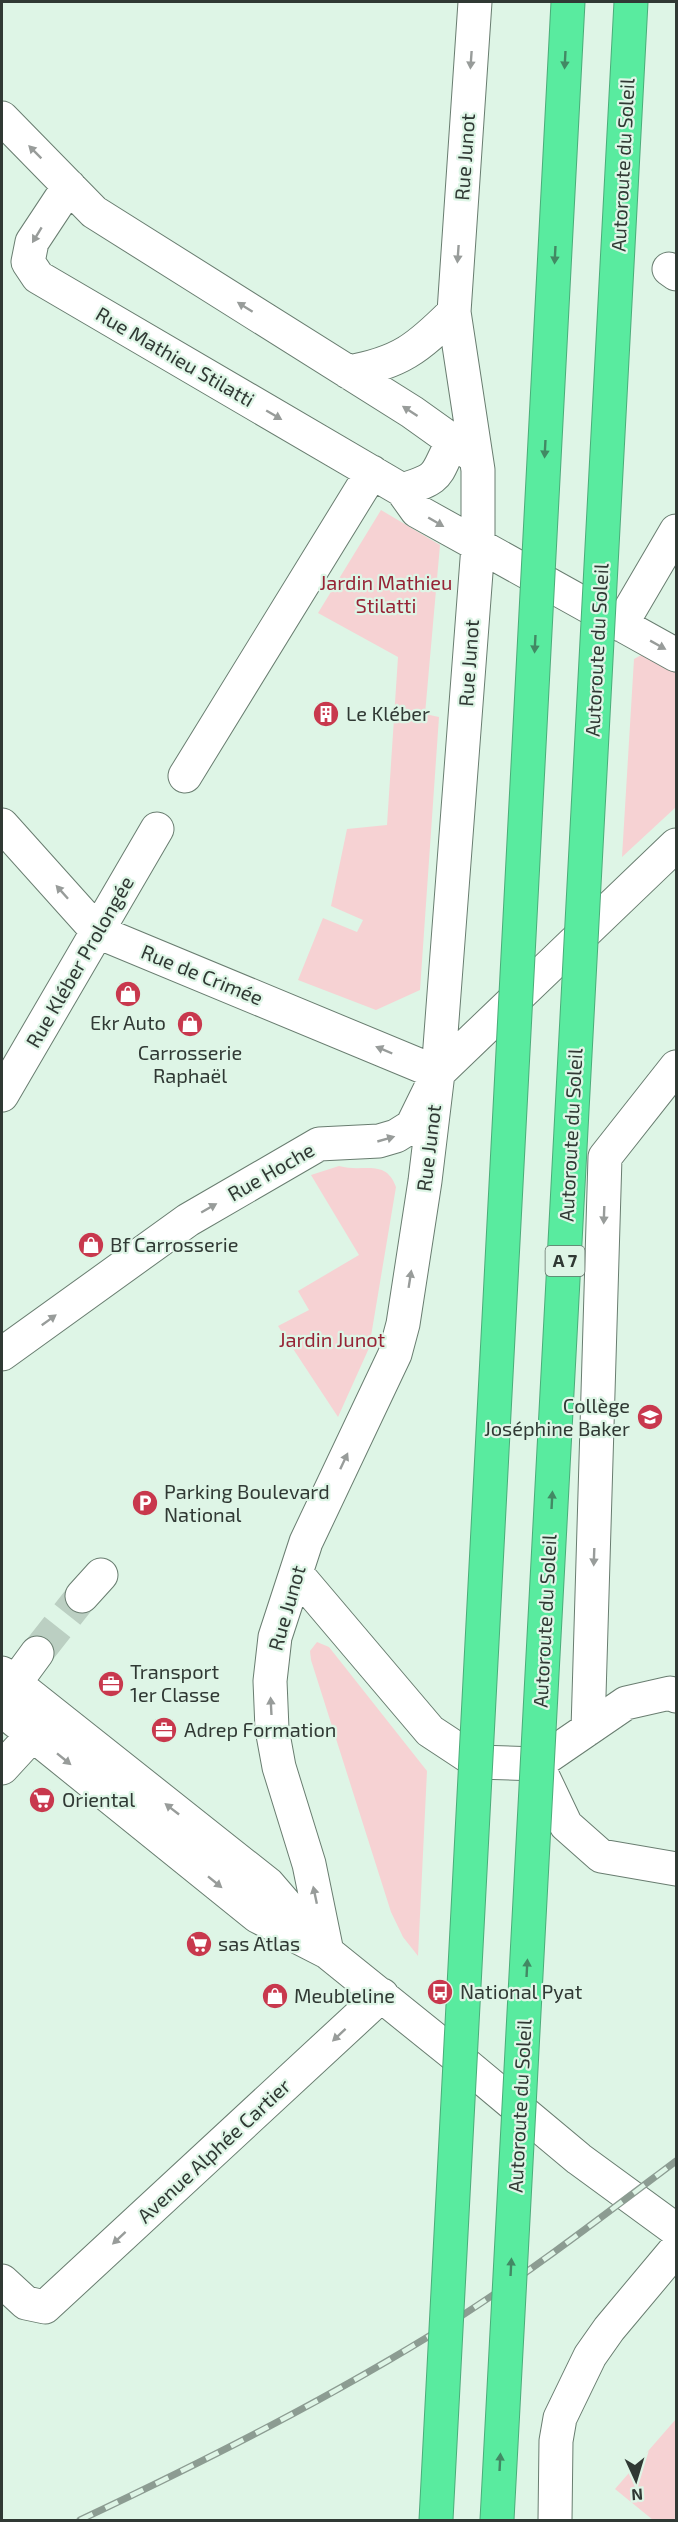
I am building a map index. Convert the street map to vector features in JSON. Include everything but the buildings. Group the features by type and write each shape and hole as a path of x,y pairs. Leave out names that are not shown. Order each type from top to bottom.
{"highway":[{"path":"435,2520 452,2250 568,2"},
{"name":"Autoroute du Soleil","path":"496,2520 631,2"}],"street":[{"name":"Rue Junot","path":"327,1952 309,1864 279,1767 272,1729 270,1681 275,1637 306,1542 394,1354 403,1324 424,1192 438,1072 478,546 478,471 464,449 454,312 475,2"},
{"path":"2,118 94,212 412,412 464,449 425,483 402,490"},
{"name":"Rue Mathieu Stilatti","path":"69,186 32,242 28,262 38,277 402,490 417,511 676,655"},
{"path":"348,372 378,367 399,358 422,344 454,312"},
{"path":"185,776 372,472"},
{"path":"621,625 676,531"},
{"name":"Rue de Crimée","path":"2,825 98,932 438,1072"},
{"name":"Rue Kléber Prolongée","path":"2,1095 157,830"},
{"name":"Rue Hoche","path":"2,1354 188,1220 319,1144 379,1142 396,1136 412,1126 438,1072 676,845"},
{"path":"588,1729 605,1157 676,1067"},
{"path":"296,1573 430,1731 477,1762 537,1764 626,1703 670,1694 676,1696"},
{"path":"38,1653 6,1689 43,1724 257,1916 327,1952 579,2159 676,2230"},
{"path":"2,1768 43,1724"},
{"path":"537,1764 566,1825 602,1856 676,1869"},
{"name":"Avenue Alphée Cartier","path":"24,2307 382,1995"},
{"path":"555,2520 556,2441 564,2409 590,2356 609,2329 676,2249"},
{"path":"2,2280 24,2307"}],"green space":[{"name":"Jardin Mathieu Stilatti","path":"381,510 440,545 425,714 439,717 420,990 376,1010 298,980 323,918 357,932 363,920 331,906 347,829 387,825 398,657 318,613"},
{"path":"645,653 676,673 676,807 622,857 634,659"},
{"name":"Jardin Junot","path":"339,1166 380,1169 392,1178 396,1187 369,1348 338,1417 278,1326 309,1310 298,1291 359,1255 311,1175"},
{"path":"317,1642 329,1647 427,1771 418,1956 403,1937 391,1912 311,1660 310,1651"},
{"path":"676,2419 676,2520 653,2520 615,2489"}],"tunnel":[{"path":"37,1653 82,1596"}],"railway":[{"path":"80,2520 269,2427 407,2350 509,2284 676,2161"}],"place":[{"name":"Le Kléber","path":"326,714"},
{"name":"Ekr Auto","path":"128,994"},
{"name":"Carrosserie Raphaël","path":"190,1024"},
{"name":"Bf Carrosserie","path":"91,1245"},
{"name":"Collège Joséphine Baker","path":"650,1417"},
{"name":"Parking Boulevard National","path":"145,1503"},
{"name":"Transport 1er Classe","path":"111,1684"},
{"name":"Adrep Formation","path":"164,1730"},
{"name":"Oriental","path":"42,1800"},
{"name":"sas Atlas","path":"199,1944"},
{"name":"National Pyat","path":"440,1992"},
{"name":"Meubleline","path":"275,1996"}]}
